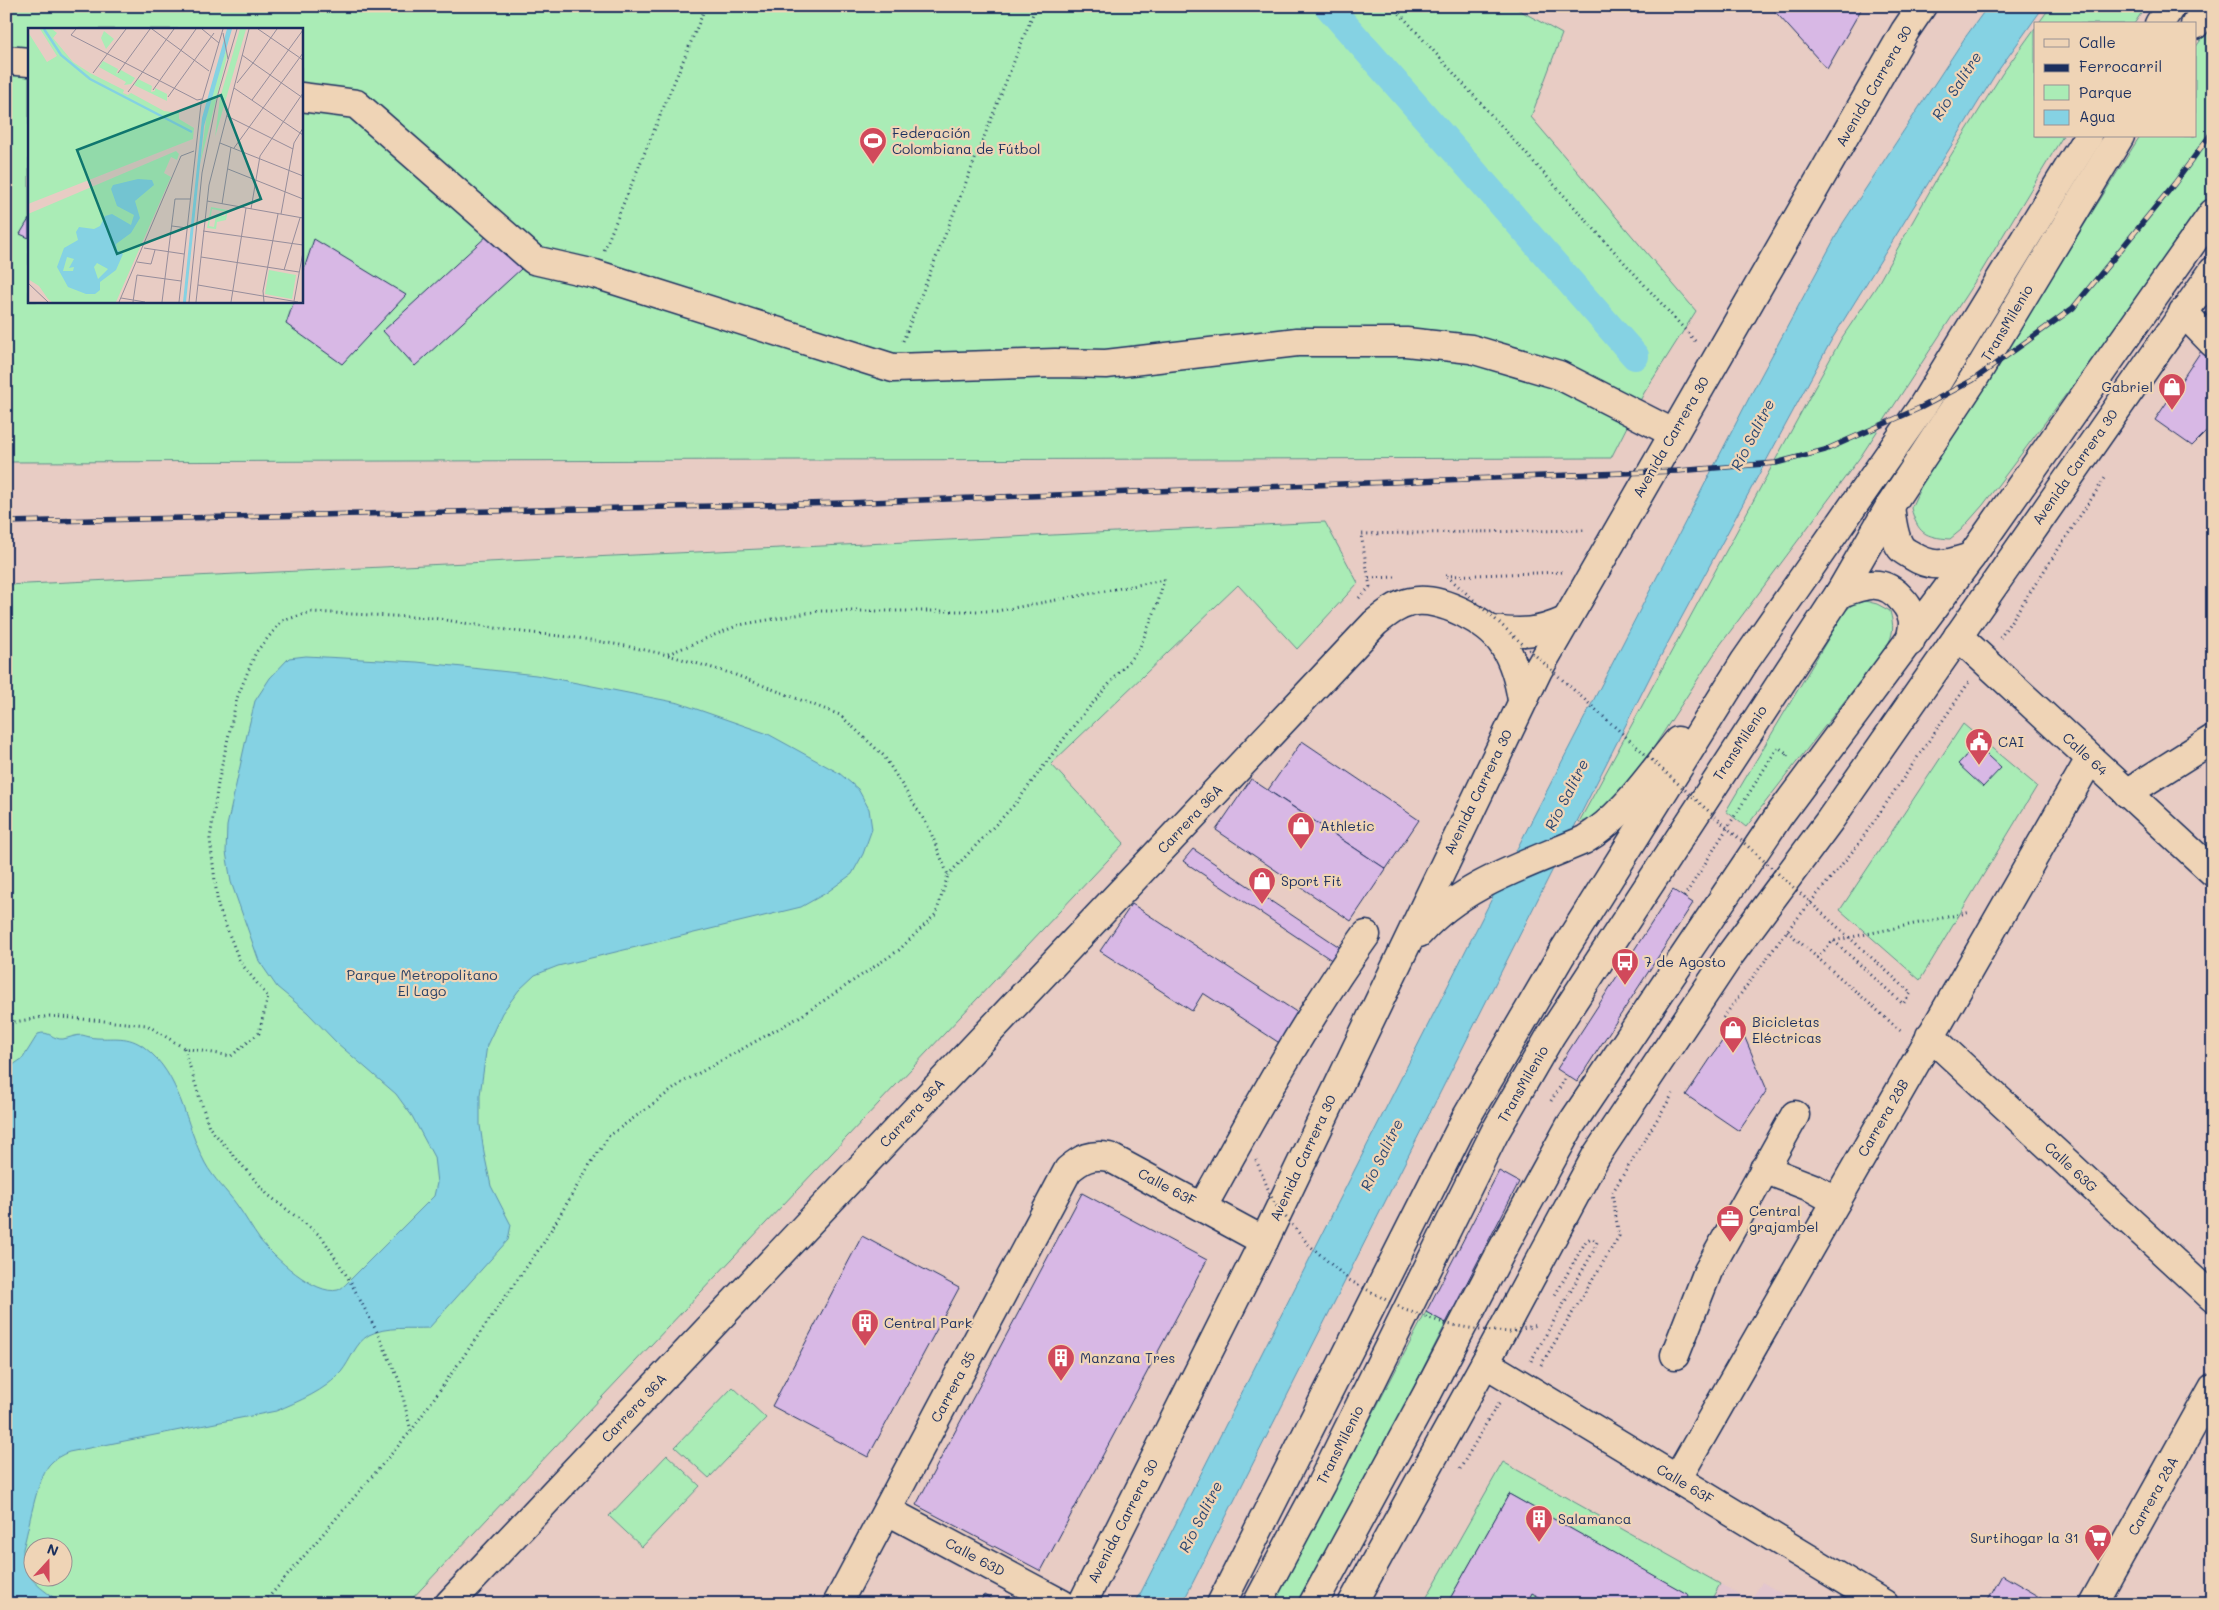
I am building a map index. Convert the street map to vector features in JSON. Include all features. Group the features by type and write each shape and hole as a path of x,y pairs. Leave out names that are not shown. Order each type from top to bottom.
{"main road":[{"name":"Avenida Carrera 30","path":"1082,1604 1264,1241 1522,700 1565,621 1905,30 1922,6"},
{"path":"2161,22 2171,6"},
{"path":"2196,24 2209,6"},
{"path":"6,60 28,62"},
{"path":"302,97 356,104 534,260 595,274 893,368 1055,363 1106,364 1297,342 1406,342 1471,349 1558,375 1673,433"},
{"path":"1221,1604 1466,1118 1561,955 1745,661 1922,407 2087,138"},
{"name":"TransMilenio","path":"1257,1604 1320,1484 1495,1132 1551,1035 1839,594 1890,506 1973,380 2119,138"},
{"path":"1313,1604 1570,1126 1778,817 1910,642 2213,213"},
{"name":"Avenida Carrera 30","path":"1352,1604 1485,1364 1596,1156 1682,1025 1830,820 2213,271"},
{"path":"2183,312 2213,343"},
{"path":"1890,506 1895,533 1902,550 1929,565 1944,565 1971,557"},
{"path":"1839,594 1858,586 1879,584 1893,589 1906,603 1913,620 1910,642"},
{"name":"Carrera 36A","path":"449,1604 1375,623 1392,609 1412,601 1430,601 1450,606 1492,630"},
{"path":"1492,630 1519,634 1545,630 1565,621"},
{"path":"1492,630 1504,645 1513,665 1519,682 1522,700"},
{"name":"Calle 64","path":"1958,636 2213,872"},
{"path":"1401,953 1447,904 1471,889 1584,840 1602,830 1616,816 1745,661"},
{"path":"2127,793 2213,738"},
{"name":"Carrera 28B","path":"1677,1479 2090,759"},
{"path":"1203,1206 1260,1103 1331,984 1366,935"},
{"name":"Calle 63G","path":"1926,1043 2213,1298"},
{"path":"1674,1354 1708,1271 1795,1115"},
{"name":"Calle 63F","path":"1068,1170 1083,1158 1097,1155 1110,1157 1203,1206 1264,1241"},
{"path":"1764,1169 1813,1188 1836,1201"},
{"name":"Carrera 35","path":"837,1604 1068,1170"},
{"name":"Calle 63F","path":"1485,1364 1884,1604"},
{"name":"Carrera 28A","path":"2093,1604 2213,1388"},
{"name":"Calle 63D","path":"888,1511 1062,1604"}],"path":[{"path":"595,274 706,6"},
{"path":"893,368 1036,6"},
{"path":"1393,6 1701,348"},
{"path":"1718,1026 1788,931 1857,846 1985,660 2107,475"},
{"path":"1375,623 1361,534 1592,530"},
{"path":"1568,572 1447,576 1911,993 1903,1004 1833,941"},
{"path":"1368,578 1398,577"},
{"path":"264,1604 411,1431 544,1242 589,1166 610,1136 682,1082 801,1016 899,950 936,914 948,875 1016,803 1075,724 1139,649 1157,606 1164,580 996,611 819,611 739,625 668,654"},
{"path":"6,1027 14,1022 50,1016 147,1025 184,1048 231,1056 259,1033 268,998 240,962 218,906 210,839 218,783 236,698 256,652 282,621 311,612 433,618 514,631 578,638 668,654 733,674 840,715 884,756 929,828 948,875"},
{"path":"1684,897 1778,747 1788,754 1783,762"},
{"path":"1735,834 1740,826"},
{"path":"1817,958 1833,941 2006,904"},
{"path":"1763,911 1817,958 1926,1043"},
{"path":"184,1048 209,1127 267,1194 322,1236 350,1281 377,1332 399,1380 411,1431"},
{"path":"1456,1477 1494,1410 1518,1383 1542,1364 1619,1236 1612,1193 1674,1092"},
{"path":"1256,1160 1274,1203 1308,1244 1349,1280 1404,1310 1447,1324 1480,1330 1511,1332 1537,1325 1542,1317"},
{"path":"1542,1340 1593,1252 1596,1242 1591,1238 1586,1241 1552,1300"}],"shaded area":[{"path":"1762,1582 1799,1604 1709,1604 1720,1584 1751,1600"}],"green space":[{"name":"Federación Colombiana de Fútbol","path":"6,6 1512,6 1562,34 1531,117 1696,311 1644,393 1611,458 6,462"},
{"path":"2051,6 2146,6 2135,22 2039,22"},
{"path":"2213,23 2213,200 2154,283 2070,389 1983,505 1961,530 1950,539 1934,537 1924,533 1917,524 1911,508 1923,482 2139,138 2196,138 2196,47"},
{"path":"2034,29 2034,138 2062,138 1981,272 1861,456 1720,645 1639,770 1618,797 1593,820 1579,822 1841,339 1876,287 1941,171 2002,74"},
{"name":"Parque Metropolitano El Lago","path":"1325,522 1358,583 1297,649 1238,585 1051,764 1124,843 407,1604 6,1604 6,585"},
{"path":"1865,601 1877,604 1890,611 1892,630 1889,643 1746,827 1726,811 1844,612 1853,604"},
{"path":"1963,724 2037,786 1920,980 1840,910"},
{"path":"1426,1312 1446,1323 1304,1604 1269,1604 1354,1450"},
{"path":"733,1387 766,1418 709,1478 675,1447"},
{"path":"667,1455 700,1486 642,1547 609,1516"},
{"path":"1503,1462 1720,1584 1709,1604 1684,1604 1688,1595 1509,1494 1447,1604 1423,1604"},
{"path":"1532,1593 1552,1604 1526,1604"}],"water":[{"name":"Río Salitre","path":"1988,6 2044,6 1995,75 1832,339 1657,663 1182,1604 1135,1604 1519,845 1749,398 1843,223 1964,39"},
{"path":"306,656 417,662 536,675 679,703 768,734 839,773 858,789 869,809 872,829 863,854 852,874 826,893 801,907 558,966 535,975 519,990 502,1013 487,1045 480,1095 480,1125 484,1153 491,1186 511,1225 508,1240 429,1328 390,1329 369,1335 360,1342 335,1379 302,1399 276,1411 69,1452 55,1459 44,1472 26,1538 22,1538 22,1588 41,1588 63,1604 6,1604 6,1070 23,1058 38,1034 45,1033 60,1039 77,1035 95,1038 121,1038 138,1043 144,1047 167,1072 181,1101 198,1148 212,1174 237,1205 266,1247 295,1273 318,1287 329,1290 342,1288 434,1196 437,1183 434,1157 412,1116 396,1094 337,1043 307,1012 277,987 259,961 231,882 226,852 227,826 255,701 270,678 289,658"}],"building":[{"path":"1770,6 1863,6 1827,69"},
{"path":"28,221 28,238 20,234"},
{"path":"489,234 521,269 415,366 383,331"},
{"path":"314,239 406,295 342,364 286,324 294,302 302,302 302,275"},
{"path":"2205,345 2213,353 2213,425 2192,446 2155,420"},
{"path":"1302,741 1419,820 1386,869 1268,790"},
{"name":"CAI","path":"1976,745 2001,768 1983,787 1958,764"},
{"name":"Athletic","path":"1251,779 1386,869 1351,921 1216,830"},
{"name":"Sport Fit","path":"1193,849 1341,948 1333,961 1183,861"},
{"name":"7 de Agosto","path":"1673,890 1693,903 1577,1082 1557,1069"},
{"path":"1132,904 1301,1015 1281,1044 1203,993 1192,1011 1100,951"},
{"name":"Bicicletas Eléctricas","path":"1737,1019 1767,1090 1739,1131 1686,1095"},
{"path":"1499,1171 1519,1182 1446,1323 1426,1312"},
{"name":"Manzana Tres","path":"1082,1193 1207,1260 1041,1571 916,1505"},
{"name":"Central Park","path":"862,1236 959,1288 868,1457 772,1406"},
{"name":"Salamanca","path":"1509,1494 1689,1595 1684,1604 1552,1604 1532,1593 1526,1604 1447,1604"},
{"path":"2002,1575 2049,1602 2048,1604 1986,1604"},
{"path":"984,1595 1000,1604 979,1604"}],"waterway":[{"path":"1328,6 1635,356"}],"railway":[{"path":"6,522 845,503 1677,471 1776,463 1825,450 1922,407 1973,380 2073,308 2175,183 2213,131"}],"place":[{"name":"Federación Colombiana de Fútbol","path":"873,165"},
{"name":"Gabriel","path":"2172,411"},
{"name":"CAI","path":"1979,766"},
{"name":"Athletic","path":"1301,850"},
{"name":"Sport Fit","path":"1262,905"},
{"name":"7 de Agosto","path":"1625,986"},
{"name":"Bicicletas Eléctricas","path":"1733,1054"},
{"name":"Central grajambel","path":"1730,1243"},
{"name":"Central Park","path":"865,1347"},
{"name":"Manzana Tres","path":"1061,1382"},
{"name":"Salamanca","path":"1539,1543"},
{"name":"Surtihogar la 31","path":"2098,1562"}]}
